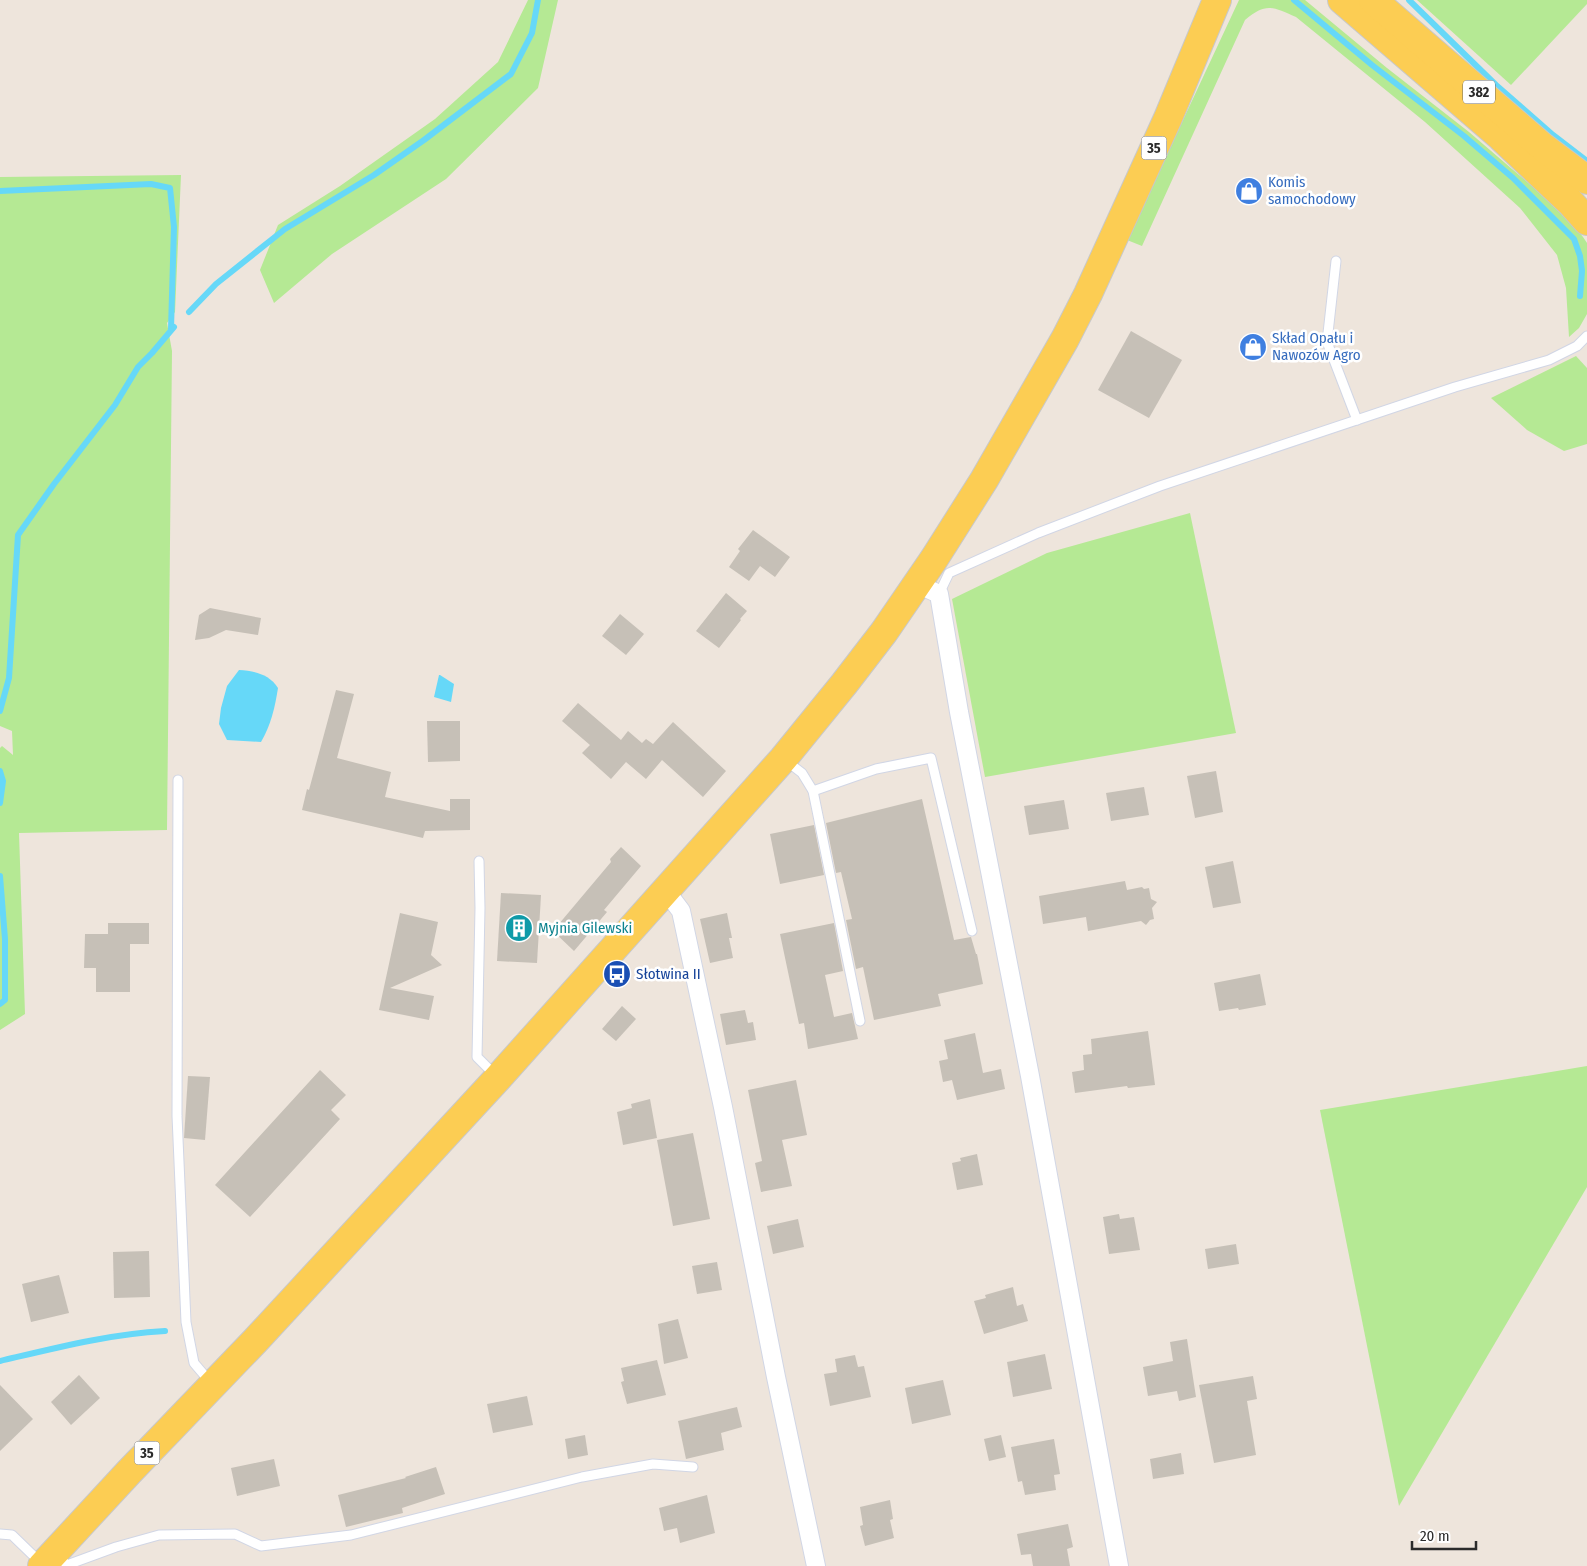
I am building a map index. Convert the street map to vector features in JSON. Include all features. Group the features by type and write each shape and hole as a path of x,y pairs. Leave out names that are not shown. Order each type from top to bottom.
{"main road":[{"name":"35","path":"46,1561 255,1341 498,1078 783,758 884,632 928,589 984,480 1069,332 1088,294 1168,118 1217,0"},
{"name":"382","path":"1342,0 1501,137 1570,202 1587,221"},
{"name":"382","path":"1373,0 1543,147 1587,180"}],"street":[{"path":"928,589 960,722 1032,1085 1119,1566"},
{"path":"666,891 681,911 723,1107 816,1566"}],"lane":[{"path":"1336,261 1328,342 1358,420"},
{"path":"928,589 949,573 1038,533 1102,510 1160,486 1455,388 1549,360 1577,346 1587,336"},
{"path":"783,758 802,773 813,790 860,1021"},
{"path":"813,790 876,769 931,758 972,931"},
{"path":"178,780 178,1116 186,1322 194,1362 213,1385"},
{"path":"479,860 477,1057 498,1078"},
{"path":"0,1534 12,1535 46,1561 67,1565 116,1547 159,1535 235,1534 261,1546 351,1535 582,1477 653,1464 693,1467"}],"green space":[{"path":"528,0 558,0 538,88 446,179 332,254 274,303 260,270 278,225 340,186 435,119 498,62"},
{"path":"1239,0 1305,0 1387,68 1469,132 1533,187 1574,226 1587,243 1587,314 1579,328 1569,337 1566,288 1557,255 1520,208 1425,122 1296,17 1270,8 1252,14 1245,20 1142,246 1127,240"},
{"path":"1417,0 1587,0 1587,4 1511,85"},
{"path":"181,175 175,312 167,323 172,351 167,830 19,833 25,1014 0,1030 0,748 2,746 13,755 12,731 0,726 0,177"},
{"path":"1576,356 1587,368 1587,444 1564,451 1527,430 1491,398"},
{"path":"1190,513 1236,733 985,777 952,599 1047,553"},
{"path":"1587,1066 1587,1187 1399,1506 1320,1110"}],"water":[{"path":"239,670 266,676 278,688 272,716 261,742 227,740 219,724 227,686"},
{"path":"439,675 454,684 451,702 434,697"}],"building":[{"path":"1131,331 1182,360 1149,418 1098,390"},
{"path":"753,530 790,557 775,577 760,566 749,581 729,567 740,551 738,549"},
{"path":"726,593 747,611 719,648 696,631"},
{"path":"210,608 261,618 258,635 226,630 209,638 195,640 199,615"},
{"path":"620,614 644,634 626,655 602,636"},
{"path":"336,690 354,694 337,758 391,772 385,797 450,811 450,799 470,799 470,830 425,831 423,838 302,810"},
{"path":"578,703 621,740 628,731 642,743 646,739 653,744 673,722 726,771 703,797 662,760 646,779 626,762 611,779 582,753 590,745 562,721"},
{"path":"427,721 460,721 460,761 428,762"},
{"path":"1216,771 1223,812 1195,818 1187,776"},
{"path":"1144,787 1149,815 1111,821 1106,793"},
{"path":"922,799 954,940 971,937 977,954 983,984 938,994 941,1006 874,1020 863,967 856,969 846,920 852,919 841,872 836,873 826,823"},
{"path":"1064,800 1069,829 1029,835 1024,806"},
{"path":"814,825 824,875 780,884 770,834"},
{"path":"621,847 641,866 604,910 607,912 574,951 553,931 611,862 610,859"},
{"path":"1233,861 1241,903 1213,908 1205,867"},
{"path":"1125,881 1127,890 1142,887 1144,889 1149,888 1151,899 1157,902 1152,908 1154,919 1150,920 1146,925 1141,921 1088,931 1086,917 1043,924 1039,896"},
{"name":"Myjnia Gilewski","path":"501,893 541,895 537,963 497,961"},
{"path":"400,913 438,922 431,955 442,965 390,988 434,996 429,1020 379,1010"},
{"path":"727,913 732,938 729,938 733,958 710,963 700,919"},
{"path":"108,923 149,923 149,944 130,944 130,992 96,992 96,968 84,968 85,934 108,934"},
{"path":"834,923 843,971 825,975 834,1017 852,1013 858,1039 808,1049 804,1023 799,1024 780,934"},
{"path":"1260,974 1266,1005 1239,1010 1238,1008 1219,1011 1214,983"},
{"path":"622,1006 636,1019 616,1041 602,1029"},
{"path":"745,1010 748,1023 753,1022 756,1040 726,1045 720,1014"},
{"path":"1148,1031 1155,1085 1128,1088 1127,1086 1075,1093 1072,1072 1084,1070 1083,1055 1092,1054 1091,1039"},
{"path":"975,1033 983,1073 1001,1069 1005,1089 957,1100 952,1080 943,1082 939,1061 948,1059 944,1040"},
{"path":"320,1070 346,1095 331,1110 340,1119 250,1217 215,1185"},
{"path":"188,1076 210,1077 205,1140 184,1138"},
{"path":"796,1080 807,1135 782,1140 792,1186 761,1192 755,1163 762,1161 748,1090"},
{"path":"650,1099 657,1138 623,1145 617,1112 632,1108 631,1104"},
{"path":"693,1133 710,1219 673,1226 657,1140"},
{"path":"977,1154 983,1185 957,1190 952,1163 961,1161 960,1158"},
{"path":"1119,1214 1120,1219 1134,1217 1140,1250 1109,1254 1103,1217"},
{"path":"798,1219 804,1247 773,1254 767,1226"},
{"path":"1236,1244 1239,1264 1208,1269 1205,1249"},
{"path":"149,1251 150,1297 114,1298 113,1252"},
{"path":"717,1262 722,1290 697,1294 692,1266"},
{"path":"59,1275 69,1313 31,1322 22,1284"},
{"path":"1013,1287 1017,1306 1023,1304 1028,1321 984,1334 974,1301 986,1298 985,1295"},
{"path":"678,1319 688,1358 664,1364 658,1324"},
{"path":"1187,1339 1196,1397 1179,1401 1177,1391 1148,1396 1143,1367 1173,1361 1170,1342"},
{"path":"1045,1354 1052,1389 1013,1397 1007,1362"},
{"path":"855,1355 858,1367 864,1366 871,1397 830,1406 824,1374 837,1372 835,1359"},
{"path":"657,1360 666,1395 627,1404 621,1382 624,1381 621,1368"},
{"path":"79,1375 100,1398 71,1425 51,1402"},
{"path":"1253,1376 1257,1399 1247,1401 1256,1455 1214,1463 1199,1385"},
{"path":"943,1380 951,1415 912,1424 905,1388"},
{"path":"0,1385 33,1419 0,1451"},
{"path":"527,1396 533,1425 493,1433 487,1404"},
{"path":"737,1407 742,1427 721,1433 724,1450 686,1459 678,1421"},
{"path":"585,1435 588,1455 568,1459 565,1439"},
{"path":"1001,1435 1006,1457 989,1461 984,1439"},
{"path":"1054,1439 1060,1474 1054,1475 1056,1490 1025,1495 1022,1481 1018,1482 1011,1447"},
{"path":"1181,1453 1184,1474 1153,1479 1150,1459"},
{"path":"274,1459 280,1486 237,1496 231,1468"},
{"path":"436,1467 445,1494 402,1508 403,1513 346,1527 338,1495 406,1478"},
{"path":"707,1495 715,1533 680,1543 677,1528 664,1531 659,1508"},
{"path":"890,1500 893,1519 890,1520 894,1538 865,1546 860,1526 863,1525 860,1507"},
{"path":"1068,1524 1073,1547 1067,1549 1070,1566 1033,1566 1031,1554 1021,1555 1017,1534"}],"waterway":[{"path":"189,312 216,284 285,229 374,175 511,74 532,33 538,0"},
{"path":"1294,0 1372,65 1464,136 1513,178 1574,239 1580,256 1582,271 1580,296"},
{"path":"1409,0 1496,85 1553,135 1587,161"},
{"path":"0,191 151,184 170,188 174,227 171,329"},
{"path":"0,711 9,678 18,535 54,484 115,405 138,367 174,327"},
{"path":"0,771 3,781 0,803"},
{"path":"0,876 5,939 5,1000 0,1004"},
{"path":"0,1361 103,1338 165,1331"}],"place":[{"name":"Komis samochodowy","path":"1249,191"},
{"name":"Skład Opału i Nawozów Agro","path":"1253,347"},
{"name":"Myjnia Gilewski","path":"519,928"},
{"name":"Słotwina II","path":"617,974"}]}
